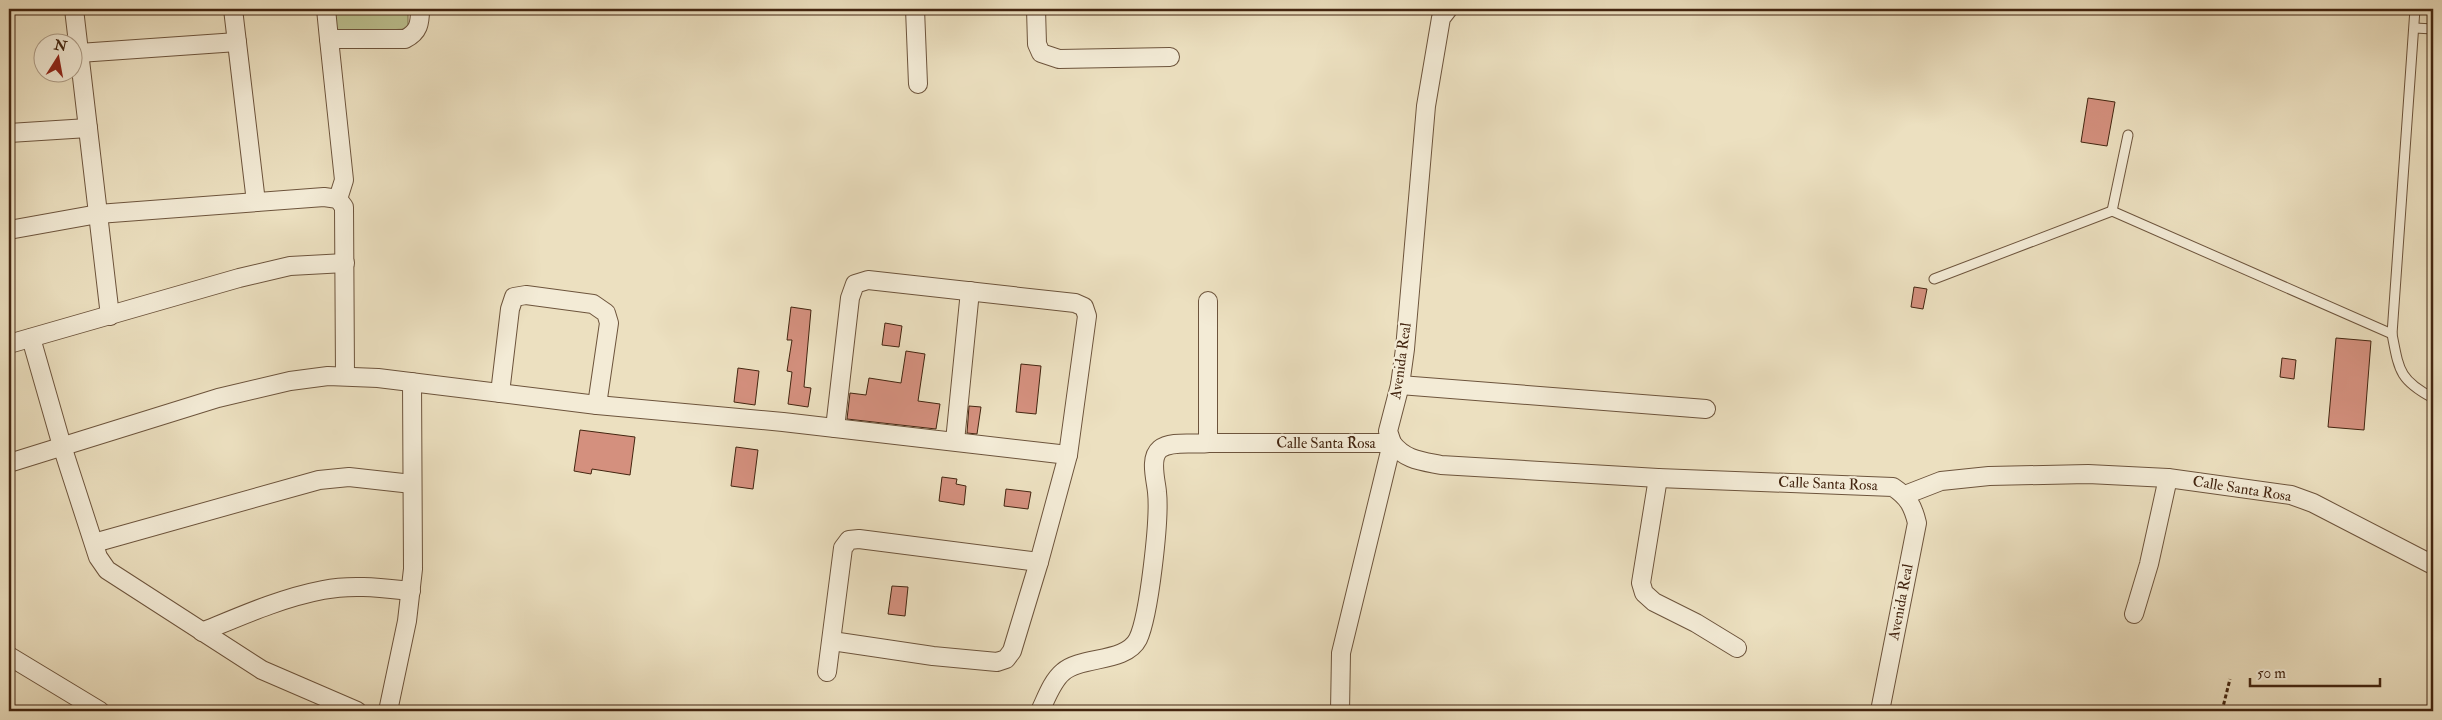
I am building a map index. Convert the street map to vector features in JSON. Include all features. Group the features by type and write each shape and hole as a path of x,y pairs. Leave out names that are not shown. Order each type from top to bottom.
{"street":[{"path":"74,9 77,32"},
{"path":"233,9 256,202"},
{"path":"326,9 344,180 338,199"},
{"path":"329,39 405,39 413,35 420,25 420,9"},
{"path":"915,9 918,84"},
{"path":"1036,9 1037,44 1041,53 1059,60 1170,57"},
{"name":"Avenida Real","path":"1340,711 1341,653 1392,443 1388,431 1400,385 1406,340 1426,106 1441,18 1448,9"},
{"path":"82,53 237,42"},
{"path":"82,78 110,316"},
{"path":"9,133 88,128"},
{"path":"9,230 98,214 324,197 338,199 344,207 345,376"},
{"path":"9,344 239,278 282,268 345,263"},
{"path":"832,641 934,656 998,662 1006,659 1012,651 1039,562 1068,455 1087,316 1084,307 1075,303 868,280 855,284 850,298 835,428"},
{"path":"955,441 970,291"},
{"path":"500,393 510,309 514,297 526,295 593,304 606,313 609,323 597,405"},
{"path":"1208,301 1208,442"},
{"path":"31,338 62,446 98,557 107,570 262,670 357,711"},
{"path":"9,463 218,398 290,381 328,376 412,382 597,405 835,428 1068,455"},
{"path":"388,711 411,591 412,382"},
{"path":"1400,385 1706,409"},
{"name":"Calle Santa Rosa","path":"1040,711 1063,672 1076,665 1123,652 1137,641 1143,621 1153,558 1158,495 1154,460 1158,450 1167,445 1208,442 1392,443 1399,452 1409,459 1441,466 1658,478 1893,487 1905,495 1941,481 1989,476 2088,474 2168,478 2291,495 2313,503 2433,565"},
{"path":"94,543 318,480 349,478 412,484"},
{"path":"1658,478 1641,583 1644,593 1654,602 1696,623 1737,648"},
{"path":"2134,614 2149,564 2168,478"},
{"name":"Avenida Real","path":"1880,711 1917,523 1914,507 1905,495"},
{"path":"827,672 843,548 849,540 859,538 1039,562"},
{"path":"202,632 268,605 323,590 362,587 411,591"},
{"path":"9,656 100,711"}],"lane":[{"path":"2415,9 2392,334 2402,375 2414,388 2433,398"},
{"path":"2415,28 2433,29"},
{"path":"2112,211 2128,135"},
{"path":"1934,279 2112,211 2392,334"}],"path":[{"path":"2222,711 2230,680"}],"green space":[{"path":"334,9 408,9 408,29 337,32"}],"building":[{"path":"2088,98 2115,102 2107,146 2081,142"},
{"path":"1914,287 1927,289 1923,309 1911,307"},
{"path":"791,307 811,310 804,387 811,388 808,407 788,404 792,372 787,371 792,340 787,340"},
{"path":"885,323 902,326 899,347 882,345"},
{"path":"2336,338 2371,341 2364,430 2328,427"},
{"path":"906,351 925,354 918,401 940,404 936,429 847,419 850,393 866,395 869,378 901,383"},
{"path":"2282,358 2296,360 2294,379 2280,377"},
{"path":"1021,364 1041,366 1036,414 1016,412"},
{"path":"738,368 759,371 755,405 734,402"},
{"path":"969,406 981,407 977,434 967,433"},
{"path":"580,430 635,437 630,475 592,469 591,474 574,471"},
{"path":"736,447 758,450 753,489 731,486"},
{"path":"942,477 957,479 956,484 966,486 964,505 939,501"},
{"path":"1006,489 1031,492 1028,509 1004,506"},
{"path":"892,586 908,587 905,616 888,614"}]}
